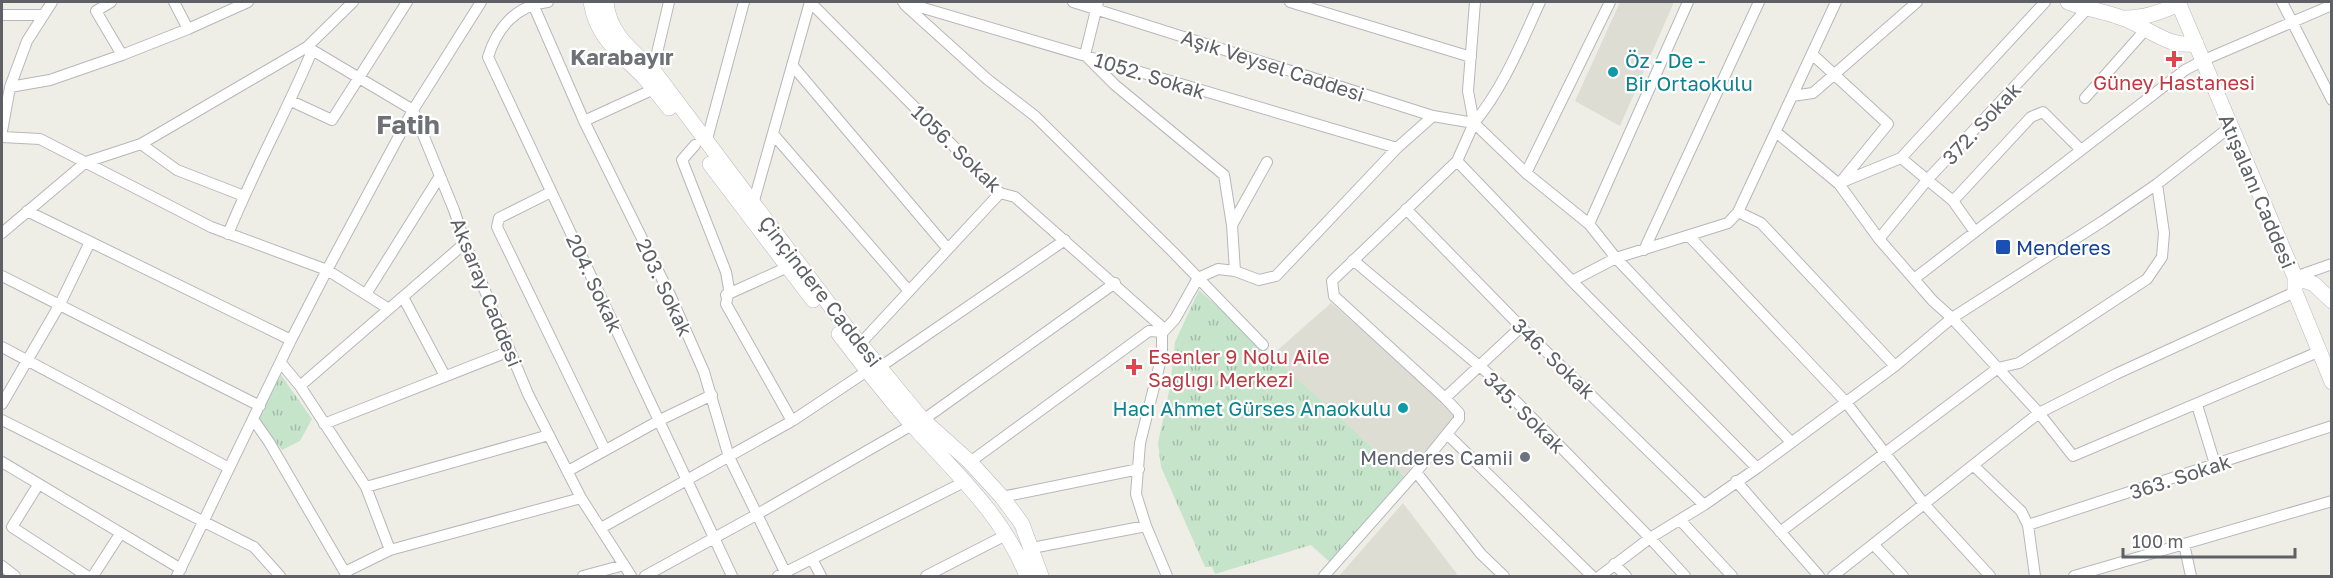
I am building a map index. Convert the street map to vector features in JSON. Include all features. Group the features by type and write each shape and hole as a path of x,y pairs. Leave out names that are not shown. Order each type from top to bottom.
{"main road":[{"name":"Çinçindere Caddesi","path":"591,2 597,25 603,36 654,89 753,204 860,344 874,369"},
{"name":"Çinçindere Caddesi","path":"606,2 611,25 622,41 653,70 701,144 788,267 966,481 1017,552 1027,576"},
{"path":"2068,2 2086,5 2122,18 2180,45 2196,43"},
{"path":"2122,18 2139,18 2178,3"},
{"name":"Atışalanı Caddesi","path":"2178,3 2204,60 2295,284 2318,352 2331,382"},
{"path":"2295,284 2314,284 2331,300"},
{"name":"Çinçindere Caddesi","path":"917,423 970,462 1002,497 1022,524 1041,576"}],"street":[{"path":"2,130 10,87 27,41 52,2"},
{"path":"111,2 96,11 122,55"},
{"path":"174,2 188,29"},
{"path":"10,87 50,80 122,55 188,29 245,2"},
{"path":"2,233 86,162 141,144 310,49 353,2"},
{"path":"291,101 332,120 407,2"},
{"path":"2,462 179,573 327,270 413,110 481,2"},
{"path":"533,2 548,2"},
{"name":"203. Sokak","path":"533,2 584,121 671,297 704,372 729,457 783,575"},
{"name":"204. Sokak","path":"533,2 507,20 493,41 488,57 732,576"},
{"path":"653,70 669,2"},
{"path":"744,2 701,144 682,160 726,272 729,289 726,304 792,421"},
{"path":"753,204 810,2"},
{"name":"1056. Sokak","path":"810,2 1000,193 1015,197 1115,283 1162,327 1163,332"},
{"path":"902,2 987,79 1035,116 1263,345"},
{"name":"1052. Sokak","path":"902,2 1397,148"},
{"name":"Aşık Veysel Caddesi","path":"1073,2 1097,5 1433,116 1474,123"},
{"path":"1290,2 1471,57"},
{"path":"1474,2 1468,91 1474,123 1526,173 1588,224 1616,258 1791,442"},
{"path":"1324,576 1459,420 1459,413 1445,398 1334,296 1332,280 1457,161 1474,123 1504,79 1540,2"},
{"path":"1526,173 1610,2"},
{"path":"1588,224 1688,2"},
{"path":"1644,250 1759,2"},
{"path":"1572,280 1616,258 1728,223 1738,212 1836,2"},
{"path":"1792,96 1813,93 1917,2"},
{"path":"1839,184 1901,158 2045,2"},
{"path":"2282,2 2331,100"},
{"path":"1097,5 1085,55 1115,85 1224,175 1232,225 1235,271"},
{"name":"372. Sokak","path":"1879,239 1928,179 2086,5"},
{"path":"1914,279 2185,70 2331,5"},
{"path":"2,15 44,15"},
{"path":"2085,98 2146,29"},
{"path":"310,49 413,110"},
{"path":"228,234 244,196 291,101 310,49"},
{"path":"1812,54 1888,124 1839,184"},
{"path":"792,65 948,249"},
{"path":"584,121 654,89"},
{"name":"Aksaray Caddesi","path":"413,110 510,351 549,435 581,498 631,576"},
{"path":"1953,201 2031,117 2043,112 2081,150"},
{"path":"1167,576 1146,526 1136,494 1140,443 1162,355 1163,332 1174,319 1198,278 1218,269 1235,271 1259,280 1276,276 1397,148 1433,116"},
{"path":"1600,576 1650,538 1704,505 1757,468 1895,366 1952,318 2157,184 2230,127"},
{"path":"1776,132 1839,184 1879,239 1933,301 1998,368 2073,456 2318,352"},
{"path":"773,134 909,291"},
{"path":"2,137 40,139 228,234 327,270 389,309"},
{"path":"141,144 177,170 244,196"},
{"path":"1901,158 1953,201 1975,232"},
{"path":"1457,161 1757,468"},
{"path":"1232,225 1267,162"},
{"path":"366,294 440,176"},
{"path":"1780,532 1998,368 2019,363 2147,279 2162,257 2164,233 2157,184"},
{"path":"551,192 499,218 497,227 605,450"},
{"path":"860,344 1000,193"},
{"name":"346. Sokak","path":"1406,209 1521,327 1704,505"},
{"path":"27,211 291,340"},
{"path":"1738,212 1761,223 1895,366"},
{"path":"1689,236 1845,401 1924,504 1990,576"},
{"path":"601,528 792,421 874,369 1065,240"},
{"path":"2,404 60,304 90,242"},
{"path":"300,386 465,243"},
{"name":"345. Sokak","path":"1353,260 1490,375 1685,576"},
{"path":"1833,576 2038,413 2331,264"},
{"path":"726,295 788,267"},
{"path":"2,276 60,304 154,355 260,406"},
{"path":"645,576 715,539 917,423 1115,283"},
{"path":"402,297 445,376"},
{"path":"1445,398 1521,327"},
{"path":"970,462 1149,331 1163,332"},
{"path":"2,347 229,468"},
{"path":"324,424 510,351"},
{"path":"281,363 300,386 366,487 390,550"},
{"path":"568,471 660,420 712,395"},
{"path":"2197,405 2215,464"},
{"path":"253,419 269,442 346,574 390,550 581,498"},
{"path":"2,420 254,547 280,576"},
{"name":"363. Sokak","path":"2028,525 2331,426"},
{"path":"1447,434 1592,576"},
{"path":"366,487 549,435"},
{"path":"1974,466 2021,511 2028,525 2035,576"},
{"path":"1002,497 1139,469"},
{"path":"1416,472 1480,554 1504,576"},
{"path":"783,575 966,481"},
{"path":"1736,481 1819,576"},
{"path":"38,485 12,527 87,576"},
{"path":"2074,576 2331,501"},
{"path":"1680,520 1732,576"},
{"path":"1032,548 1146,526"},
{"path":"93,576 120,534"},
{"path":"926,576 1006,535"},
{"path":"2184,544 2191,576"},
{"path":"1874,545 1903,576"},
{"path":"812,559 821,576"},
{"path":"1614,564 1626,576"},
{"path":"583,576 596,575 624,565"},
{"path":"2,566 15,576"}],"shaded area":[{"path":"1620,2 1674,2 1620,126 1575,101"},
{"path":"1331,303 1459,413 1404,476 1271,356"},
{"path":"1403,503 1457,574 1455,576 1339,576"}],"green space":[{"path":"1199,290 1404,476 1334,566 1311,545 1215,574 1212,567 1205,567 1161,467 1158,443 1170,387 1175,342"},
{"path":"281,375 312,419 300,441 282,450 258,419"}],"place":[{"name":"Güney Hastanesi","path":"2174,59"},
{"name":"Öz - De - Bir Ortaokulu","path":"1613,72"},
{"name":"Menderes","path":"2003,247"},
{"name":"Esenler 9 Nolu Aile Sağlığı Merkezi","path":"1134,367"},
{"name":"Hacı Ahmet Gürses Anaokulu","path":"1403,408"},
{"name":"Menderes Camii","path":"1525,457"}],"district":[{"name":"Karabayır","path":"622,56"},
{"name":"Fatih","path":"408,124"}]}
